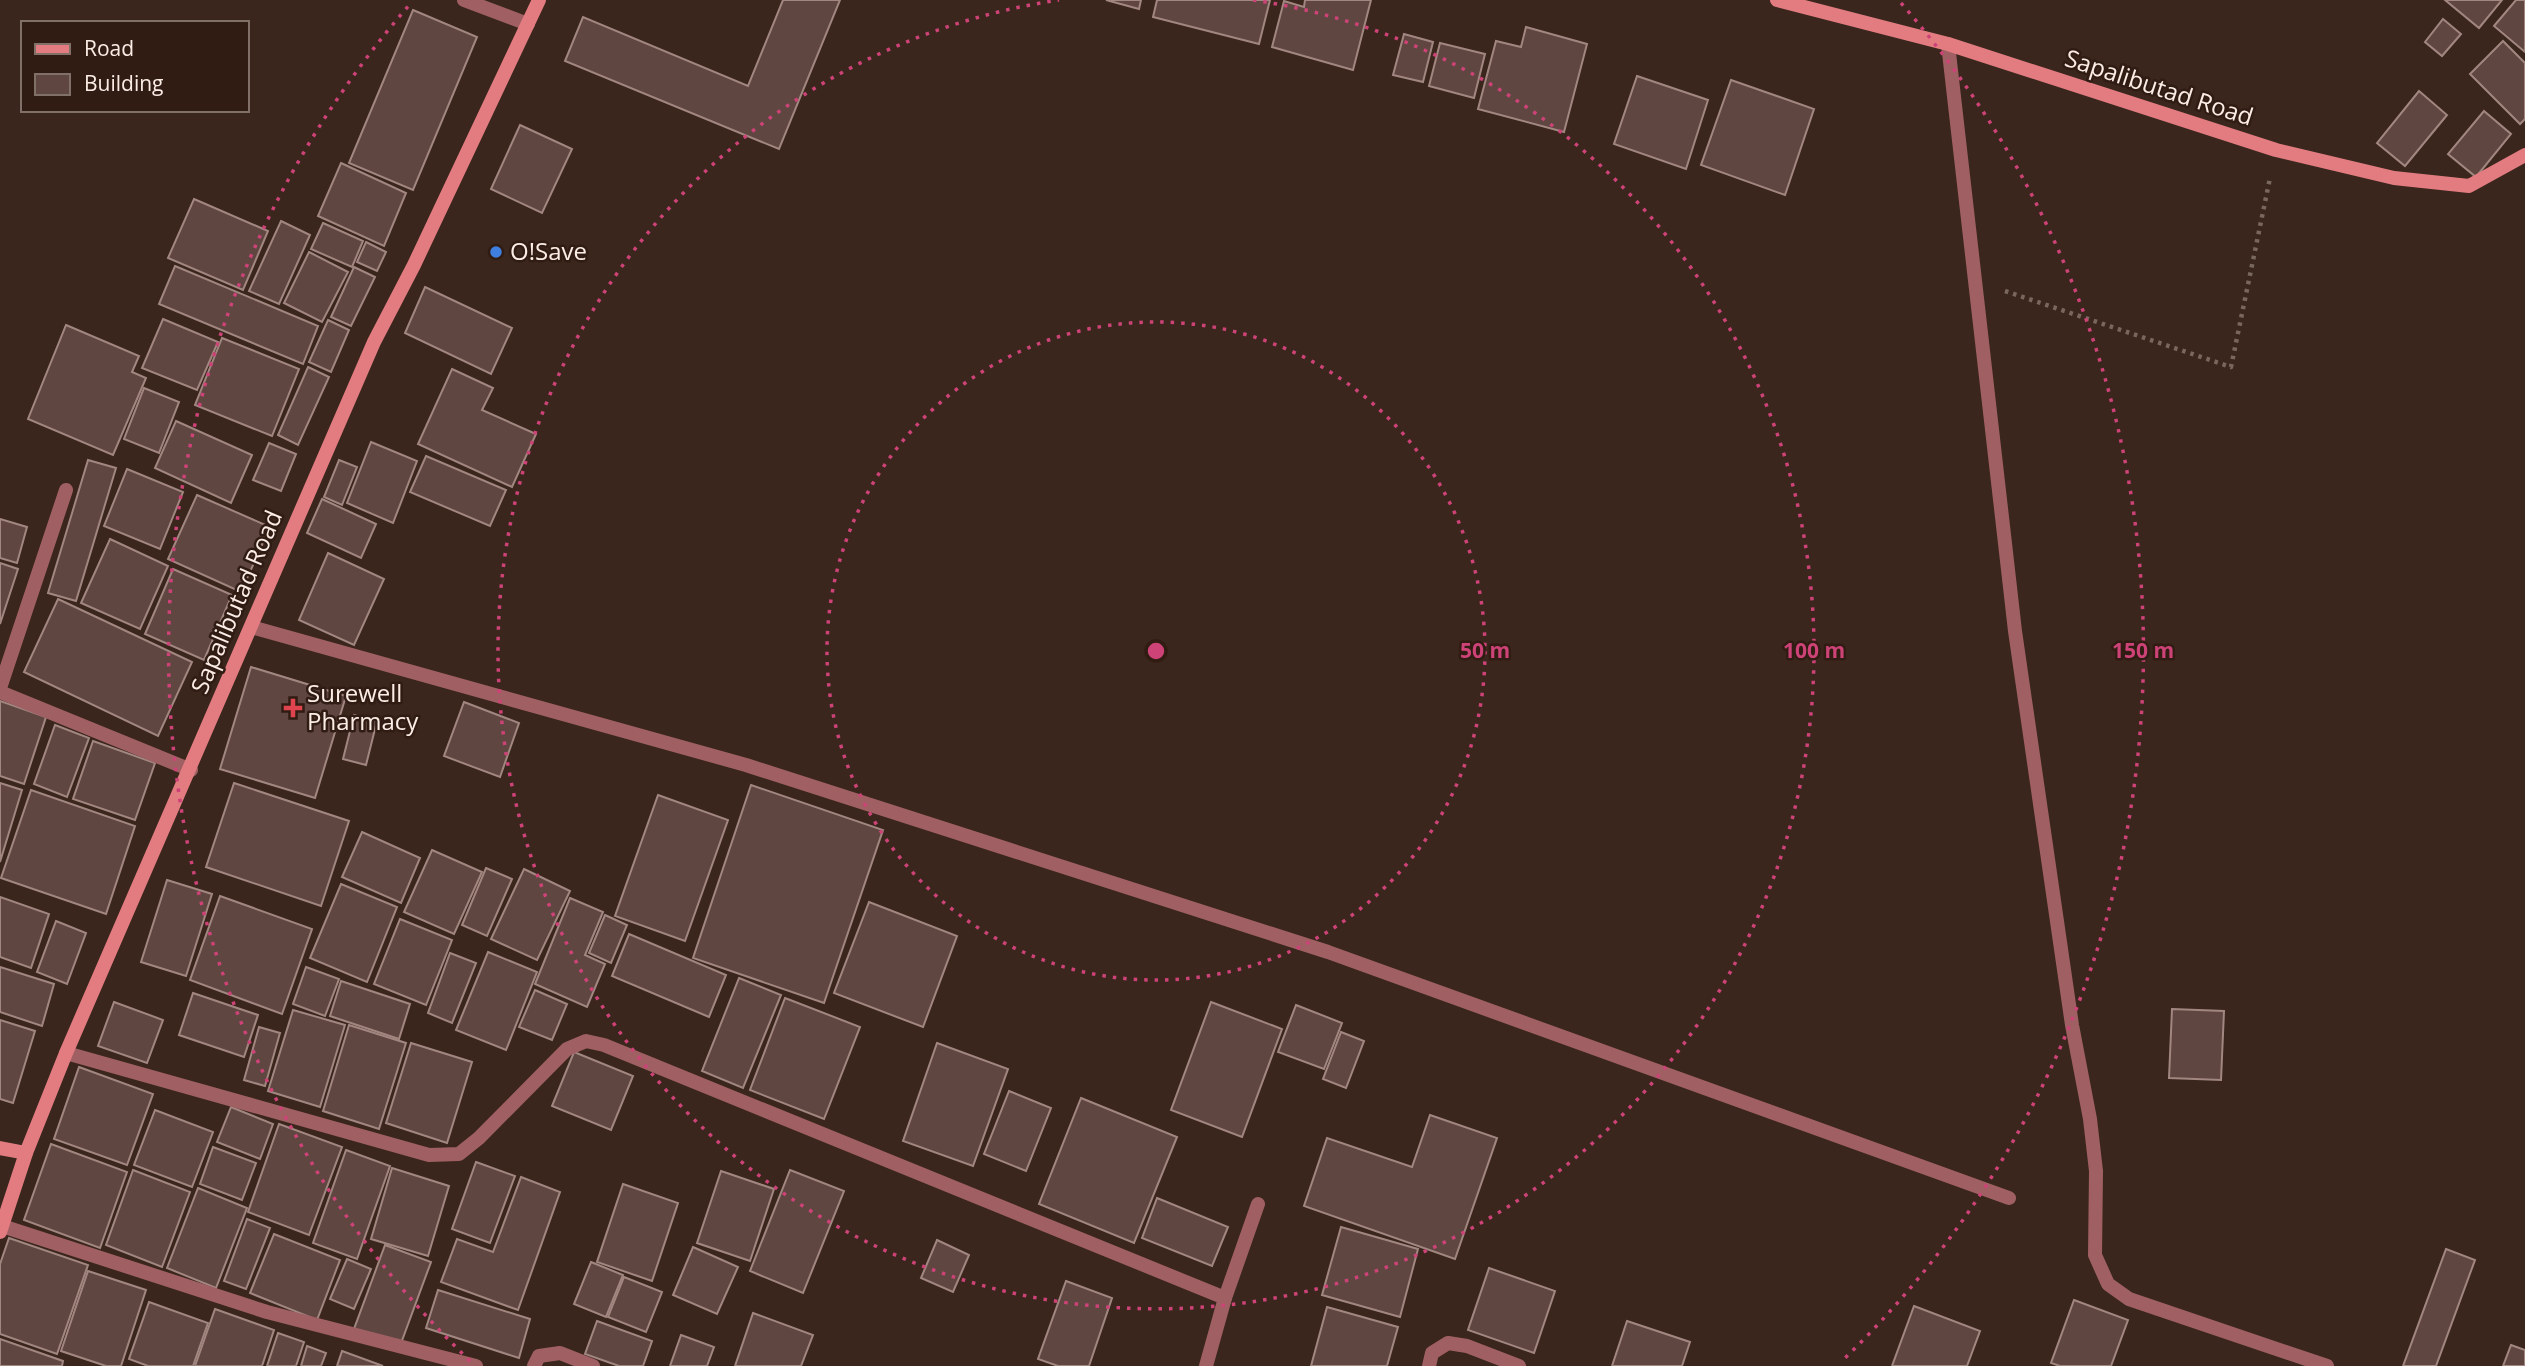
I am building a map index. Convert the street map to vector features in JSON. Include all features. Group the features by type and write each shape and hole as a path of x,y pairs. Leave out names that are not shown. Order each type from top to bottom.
{"street":[{"path":"464,0 528,24"},
{"name":"Sapalibutad Road","path":"1,1229 26,1153 66,1053 191,770 374,342 414,265 539,0"},
{"name":"Sapalibutad Road","path":"1777,0 1948,44 2276,150 2394,178 2469,186 2525,155"},
{"path":"1948,44 2015,632 2070,1012 2090,1119 2096,1171 2095,1255 2108,1284 2129,1299 2327,1366"},
{"path":"66,490 0,690 191,770"},
{"path":"251,627 746,765 1328,952 2009,1198"},
{"path":"66,1053 416,1152 439,1155 459,1154 567,1049 586,1041 1225,1298"},
{"path":"0,1148 26,1153"},
{"path":"1206,1366 1225,1298 1258,1204"},
{"path":"1,1229 267,1312 476,1366"},
{"path":"1429,1366 1432,1353 1448,1343 1467,1346 1519,1366"},
{"path":"534,1366 539,1356 560,1353 593,1366"}],"path":[{"path":"1974,281 2231,367 2276,150"}],"building":[{"path":"783,0 840,0 779,149 565,61 583,17 748,86"},
{"path":"1106,0 1141,0 1139,9"},
{"path":"1157,0 1270,0 1259,44 1153,17"},
{"path":"1305,0 1371,0 1353,70 1272,47 1284,1 1304,7"},
{"path":"2445,0 2502,0 2479,28"},
{"path":"2516,0 2525,0 2525,52 2494,26"},
{"path":"413,10 477,37 413,190 349,163"},
{"path":"2443,19 2461,34 2442,56 2425,42"},
{"path":"1526,27 1587,44 1564,132 1478,109 1496,41 1521,47"},
{"path":"1404,34 1433,42 1423,82 1393,75"},
{"path":"2503,41 2525,63 2525,119 2520,124 2470,74"},
{"path":"1440,43 1485,54 1474,98 1429,86"},
{"path":"1637,76 1708,100 1686,169 1614,144"},
{"path":"1731,80 1814,109 1785,195 1701,165"},
{"path":"2419,91 2447,115 2405,166 2377,143"},
{"path":"2484,111 2511,134 2476,177 2448,154"},
{"path":"520,125 572,149 542,213 491,189"},
{"path":"341,163 406,193 384,246 318,216"},
{"path":"194,199 268,231 243,290 168,258"},
{"path":"281,221 310,235 279,304 249,291"},
{"path":"323,223 363,241 352,267 311,249"},
{"path":"366,242 386,252 377,271 357,262"},
{"path":"309,252 348,272 322,322 284,303"},
{"path":"175,266 318,326 303,364 159,304"},
{"path":"354,267 375,277 351,326 331,317"},
{"path":"425,287 512,328 491,374 405,333"},
{"path":"163,319 218,342 197,390 142,368"},
{"path":"328,320 349,330 331,372 309,362"},
{"path":"66,325 139,356 132,372 146,378 113,455 28,419"},
{"path":"222,338 299,369 272,436 195,405"},
{"path":"308,367 329,377 298,445 278,435"},
{"path":"452,369 493,388 482,410 536,434 512,487 418,444"},
{"path":"144,388 179,402 159,453 124,439"},
{"path":"176,421 252,455 231,503 155,468"},
{"path":"371,442 417,461 393,523 347,503"},
{"path":"269,443 296,454 281,491 253,480"},
{"path":"426,456 506,490 490,526 410,492"},
{"path":"88,460 116,468 76,601 48,593"},
{"path":"339,460 357,467 342,505 324,497"},
{"path":"127,469 183,492 160,549 104,526"},
{"path":"197,495 270,527 241,592 168,559"},
{"path":"322,499 376,524 361,558 307,533"},
{"path":"0,519 27,527 17,563 0,558"},
{"path":"110,539 168,566 140,629 81,603"},
{"path":"328,553 384,579 354,645 299,620"},
{"path":"0,563 18,569 0,624"},
{"path":"173,569 232,595 204,660 145,634"},
{"path":"58,599 192,662 158,736 24,672"},
{"path":"251,667 346,696 315,798 220,769"},
{"path":"0,701 46,717 24,784 0,776"},
{"path":"464,702 519,723 500,777 444,756"},
{"path":"354,715 377,721 366,765 343,759"},
{"path":"55,725 89,738 67,797 34,784"},
{"path":"93,741 155,763 135,820 73,799"},
{"path":"0,783 22,790 0,862"},
{"path":"234,783 349,821 321,906 206,867"},
{"path":"751,785 883,830 824,1003 693,958"},
{"path":"31,790 135,826 106,914 1,878"},
{"path":"658,795 728,820 685,941 615,916"},
{"path":"362,832 420,858 401,903 342,877"},
{"path":"432,850 482,872 454,934 404,912"},
{"path":"486,868 512,879 487,936 462,925"},
{"path":"524,869 570,891 537,960 491,939"},
{"path":"167,880 212,894 186,976 141,962"},
{"path":"341,884 397,907 367,982 310,958"},
{"path":"220,896 312,929 282,1014 190,980"},
{"path":"0,897 49,914 31,968 0,957"},
{"path":"570,898 603,912 585,955 605,964 587,1007 535,984"},
{"path":"869,902 957,936 923,1027 834,993"},
{"path":"605,915 627,925 611,963 589,953"},
{"path":"400,919 452,940 426,1005 374,984"},
{"path":"56,921 86,933 67,984 37,972"},
{"path":"629,934 726,975 709,1017 612,976"},
{"path":"488,952 537,972 506,1050 456,1030"},
{"path":"450,953 476,963 452,1023 428,1013"},
{"path":"0,967 54,984 42,1026 0,1012"},
{"path":"306,967 339,979 325,1016 293,1004"},
{"path":"739,978 781,995 743,1088 702,1071"},
{"path":"341,981 410,1004 399,1039 330,1016"},
{"path":"535,990 567,1004 552,1040 519,1027"},
{"path":"193,993 258,1015 244,1057 179,1035"},
{"path":"785,998 860,1027 824,1119 750,1090"},
{"path":"114,1002 163,1020 147,1063 98,1046"},
{"path":"1211,1002 1282,1029 1242,1137 1171,1110"},
{"path":"1296,1005 1342,1023 1324,1069 1278,1052"},
{"path":"2172,1009 2224,1011 2221,1080 2169,1078"},
{"path":"293,1010 345,1025 320,1107 268,1091"},
{"path":"0,1020 35,1031 13,1103 0,1099"},
{"path":"349,1025 406,1043 379,1129 323,1111"},
{"path":"259,1027 280,1033 265,1086 244,1080"},
{"path":"1341,1032 1364,1041 1346,1088 1323,1079"},
{"path":"411,1043 472,1062 447,1143 386,1123"},
{"path":"937,1043 1008,1069 973,1166 903,1141"},
{"path":"574,1052 633,1076 611,1130 552,1106"},
{"path":"79,1067 153,1094 127,1165 54,1139"},
{"path":"1009,1091 1051,1108 1026,1171 984,1154"},
{"path":"1081,1098 1177,1137 1134,1243 1039,1204"},
{"path":"231,1107 273,1124 260,1159 217,1142"},
{"path":"155,1110 213,1132 192,1187 134,1165"},
{"path":"1430,1115 1497,1138 1455,1259 1304,1206 1327,1138 1412,1167"},
{"path":"279,1124 342,1147 309,1235 248,1212"},
{"path":"51,1144 127,1172 100,1248 24,1220"},
{"path":"213,1147 256,1163 242,1200 200,1184"},
{"path":"346,1150 390,1166 357,1259 313,1243"},
{"path":"476,1162 515,1176 490,1243 452,1229"},
{"path":"392,1168 449,1186 428,1256 371,1239"},
{"path":"133,1170 190,1192 162,1267 106,1245"},
{"path":"790,1170 844,1191 803,1293 750,1271"},
{"path":"721,1171 774,1189 750,1261 697,1243"},
{"path":"521,1177 560,1192 518,1310 441,1282 457,1239 493,1252"},
{"path":"623,1184 678,1203 652,1281 597,1262"},
{"path":"198,1188 247,1208 216,1288 167,1268"},
{"path":"1157,1198 1228,1227 1212,1266 1142,1238"},
{"path":"247,1219 270,1228 246,1289 224,1281"},
{"path":"1341,1227 1418,1249 1400,1317 1322,1295"},
{"path":"274,1234 340,1260 317,1320 250,1293"},
{"path":"9,1238 88,1265 57,1354 0,1334 0,1264"},
{"path":"937,1240 969,1255 953,1292 921,1278"},
{"path":"385,1245 431,1262 400,1346 354,1329"},
{"path":"693,1247 738,1267 717,1314 673,1295"},
{"path":"2446,1249 2475,1260 2436,1366 2403,1366"},
{"path":"347,1259 371,1269 354,1309 330,1299"},
{"path":"591,1262 623,1275 606,1317 574,1304"},
{"path":"1489,1268 1555,1291 1534,1353 1468,1330"},
{"path":"88,1271 146,1290 121,1366 106,1366 61,1351"},
{"path":"624,1277 662,1292 646,1332 608,1317"},
{"path":"1066,1281 1112,1298 1089,1366 1058,1366 1038,1359"},
{"path":"438,1290 530,1319 519,1358 426,1328"},
{"path":"2074,1300 2128,1320 2111,1366 2060,1366 2051,1363"},
{"path":"149,1302 208,1323 193,1366 148,1366 129,1359"},
{"path":"1914,1306 1980,1331 1967,1366 1892,1366"},
{"path":"1327,1307 1398,1327 1387,1366 1311,1366"},
{"path":"215,1309 274,1330 262,1366 195,1366"},
{"path":"753,1313 813,1335 801,1366 735,1366"},
{"path":"597,1321 652,1341 643,1366 619,1366 585,1354"},
{"path":"1627,1321 1690,1342 1682,1366 1612,1366"},
{"path":"278,1333 304,1342 296,1366 267,1366"},
{"path":"681,1335 714,1347 707,1366 670,1366"},
{"path":"0,1339 63,1361 62,1366 0,1366"},
{"path":"2511,1345 2525,1350 2525,1366 2503,1366"},
{"path":"307,1346 326,1353 321,1366 301,1366"},
{"path":"342,1351 383,1366 337,1366"}],"place":[{"name":"O!Save","path":"496,252"},
{"name":"Surewell Pharmacy","path":"293,708"}]}
